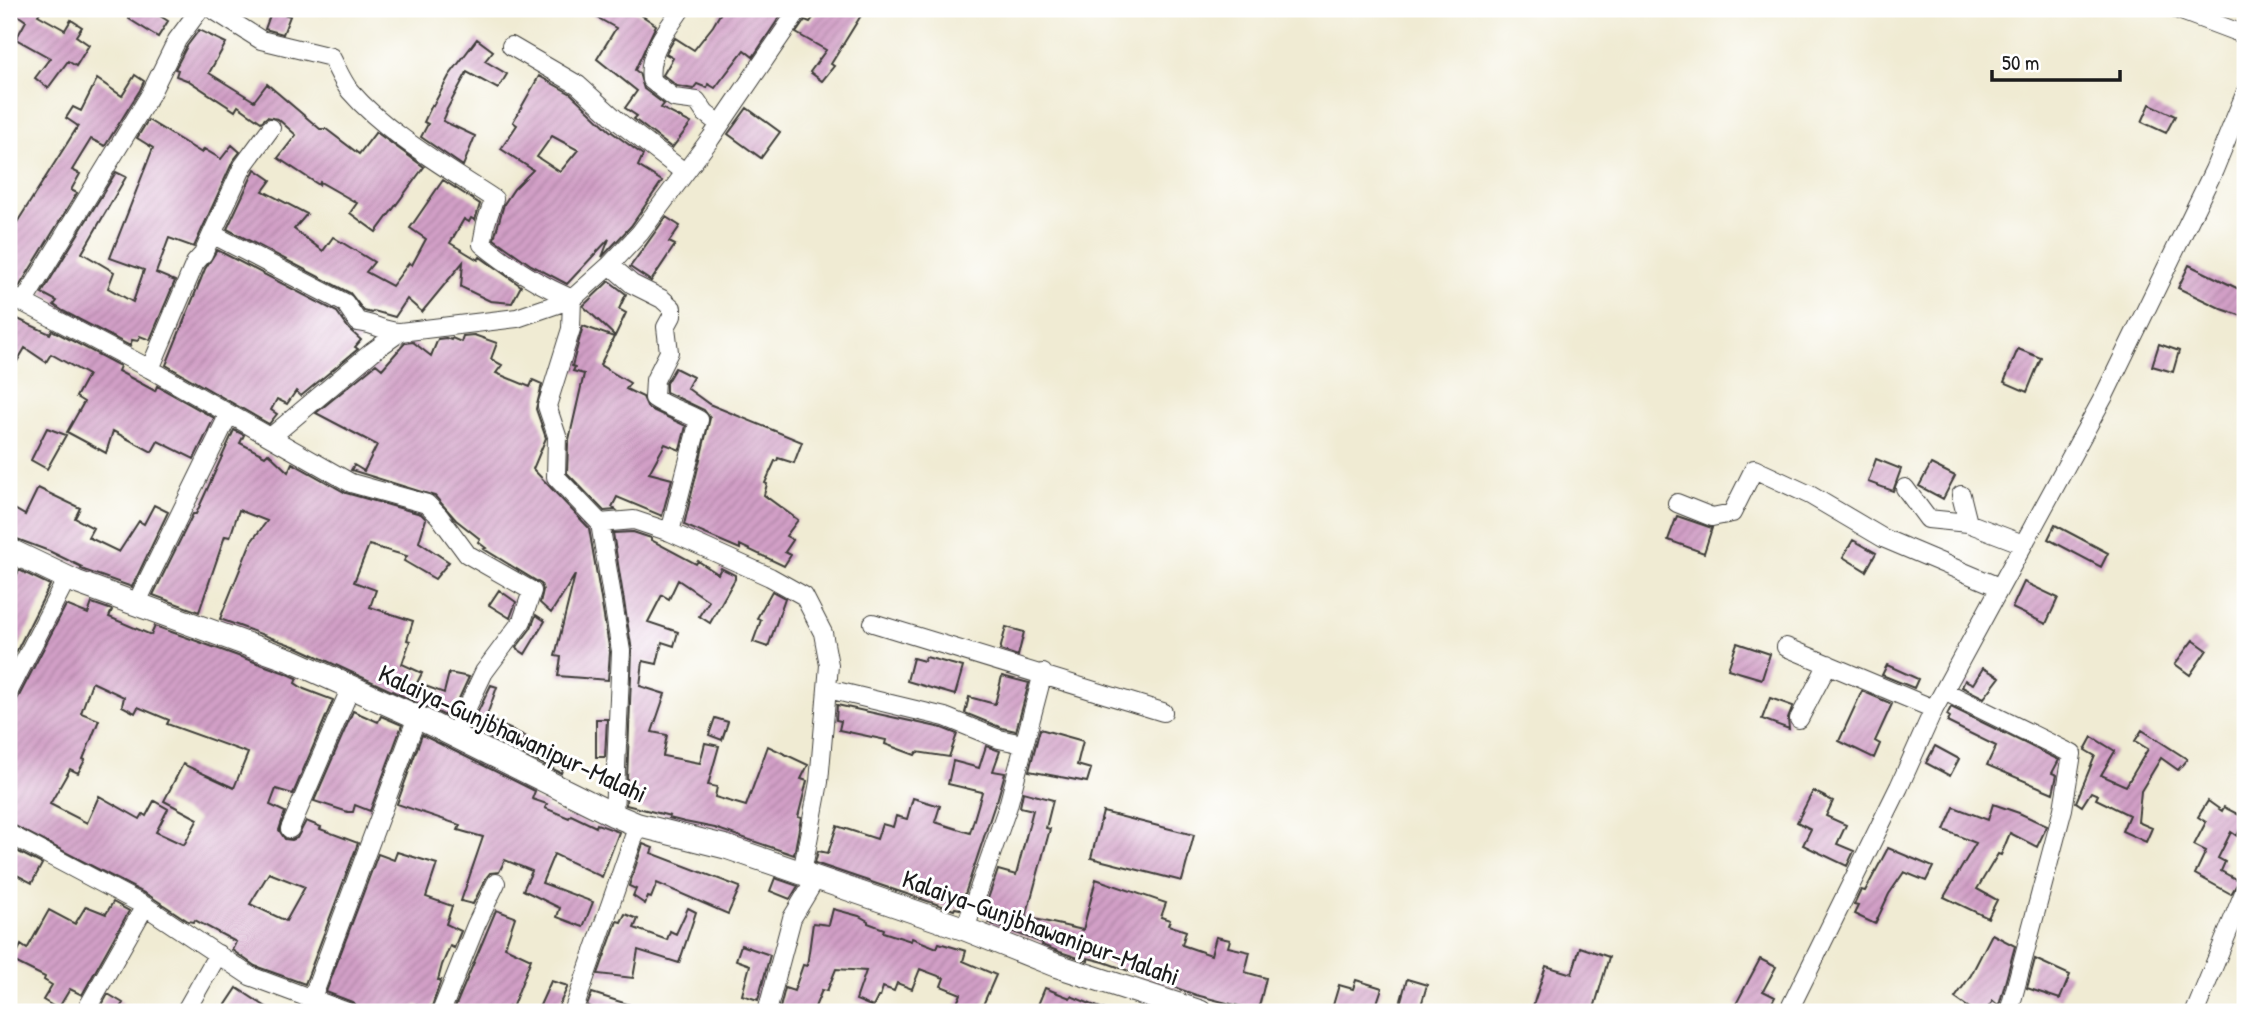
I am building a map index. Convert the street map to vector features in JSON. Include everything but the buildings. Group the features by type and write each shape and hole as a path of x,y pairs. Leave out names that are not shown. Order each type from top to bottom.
{"street":[{"path":"200,9 177,40 150,95 16,299 150,369 351,482 427,504 467,554 532,591 522,621 484,672 454,734"},
{"path":"212,9 261,40 331,57 348,89 384,122 412,145 494,199 482,244 545,287 572,299"},
{"path":"681,9 656,48 649,66 651,80 674,98 697,102 705,113 719,124"},
{"path":"212,234 345,303 358,322 369,323 384,332 517,318 572,299 640,233 799,9"},
{"path":"2176,9 2245,35"},
{"path":"511,46 578,85 619,122 684,172"},
{"path":"1788,1012 1899,787 1934,709 2103,398 2214,170 2245,94"},
{"path":"150,369 195,263 203,254 243,166 271,128"},
{"path":"610,265 632,284 672,307 672,316 666,327 668,352 655,380 654,398 666,407 699,420 670,532"},
{"path":"572,299 571,330 547,406 556,436 555,477 600,523 621,651 614,815"},
{"path":"272,436 372,352 400,332"},
{"path":"136,604 229,414"},
{"path":"1677,503 1712,517 1732,513 1754,468 1810,495 1883,538 1999,587"},
{"path":"1905,488 1928,519 1968,523 2023,544"},
{"path":"1961,495 1968,523"},
{"path":"600,523 634,520 670,532 770,577 804,596 823,633 829,665 828,689 809,876 792,918 768,1012"},
{"name":"Kalaiya-Gunjbhawanipur-Malahi","path":"9,550 67,578 293,661 454,734 638,825 726,847 965,929 1165,1007 1200,1012"},
{"path":"9,691 67,578"},
{"path":"873,622 1163,712"},
{"path":"1786,647 1934,709"},
{"path":"1799,719 1828,664"},
{"path":"965,929 1008,806 1043,673"},
{"path":"290,829 351,687"},
{"path":"828,689 945,717 999,739 1023,744"},
{"path":"1944,691 2072,754 2063,809 2009,1012"},
{"path":"310,1006 417,717"},
{"path":"573,1012 638,825"},
{"path":"9,834 145,906 250,976 310,1006 347,1012"},
{"path":"441,1012 496,883"},
{"path":"2195,1012 2245,890"},
{"path":"85,1012 145,906"},
{"path":"184,1012 218,954"}]}
